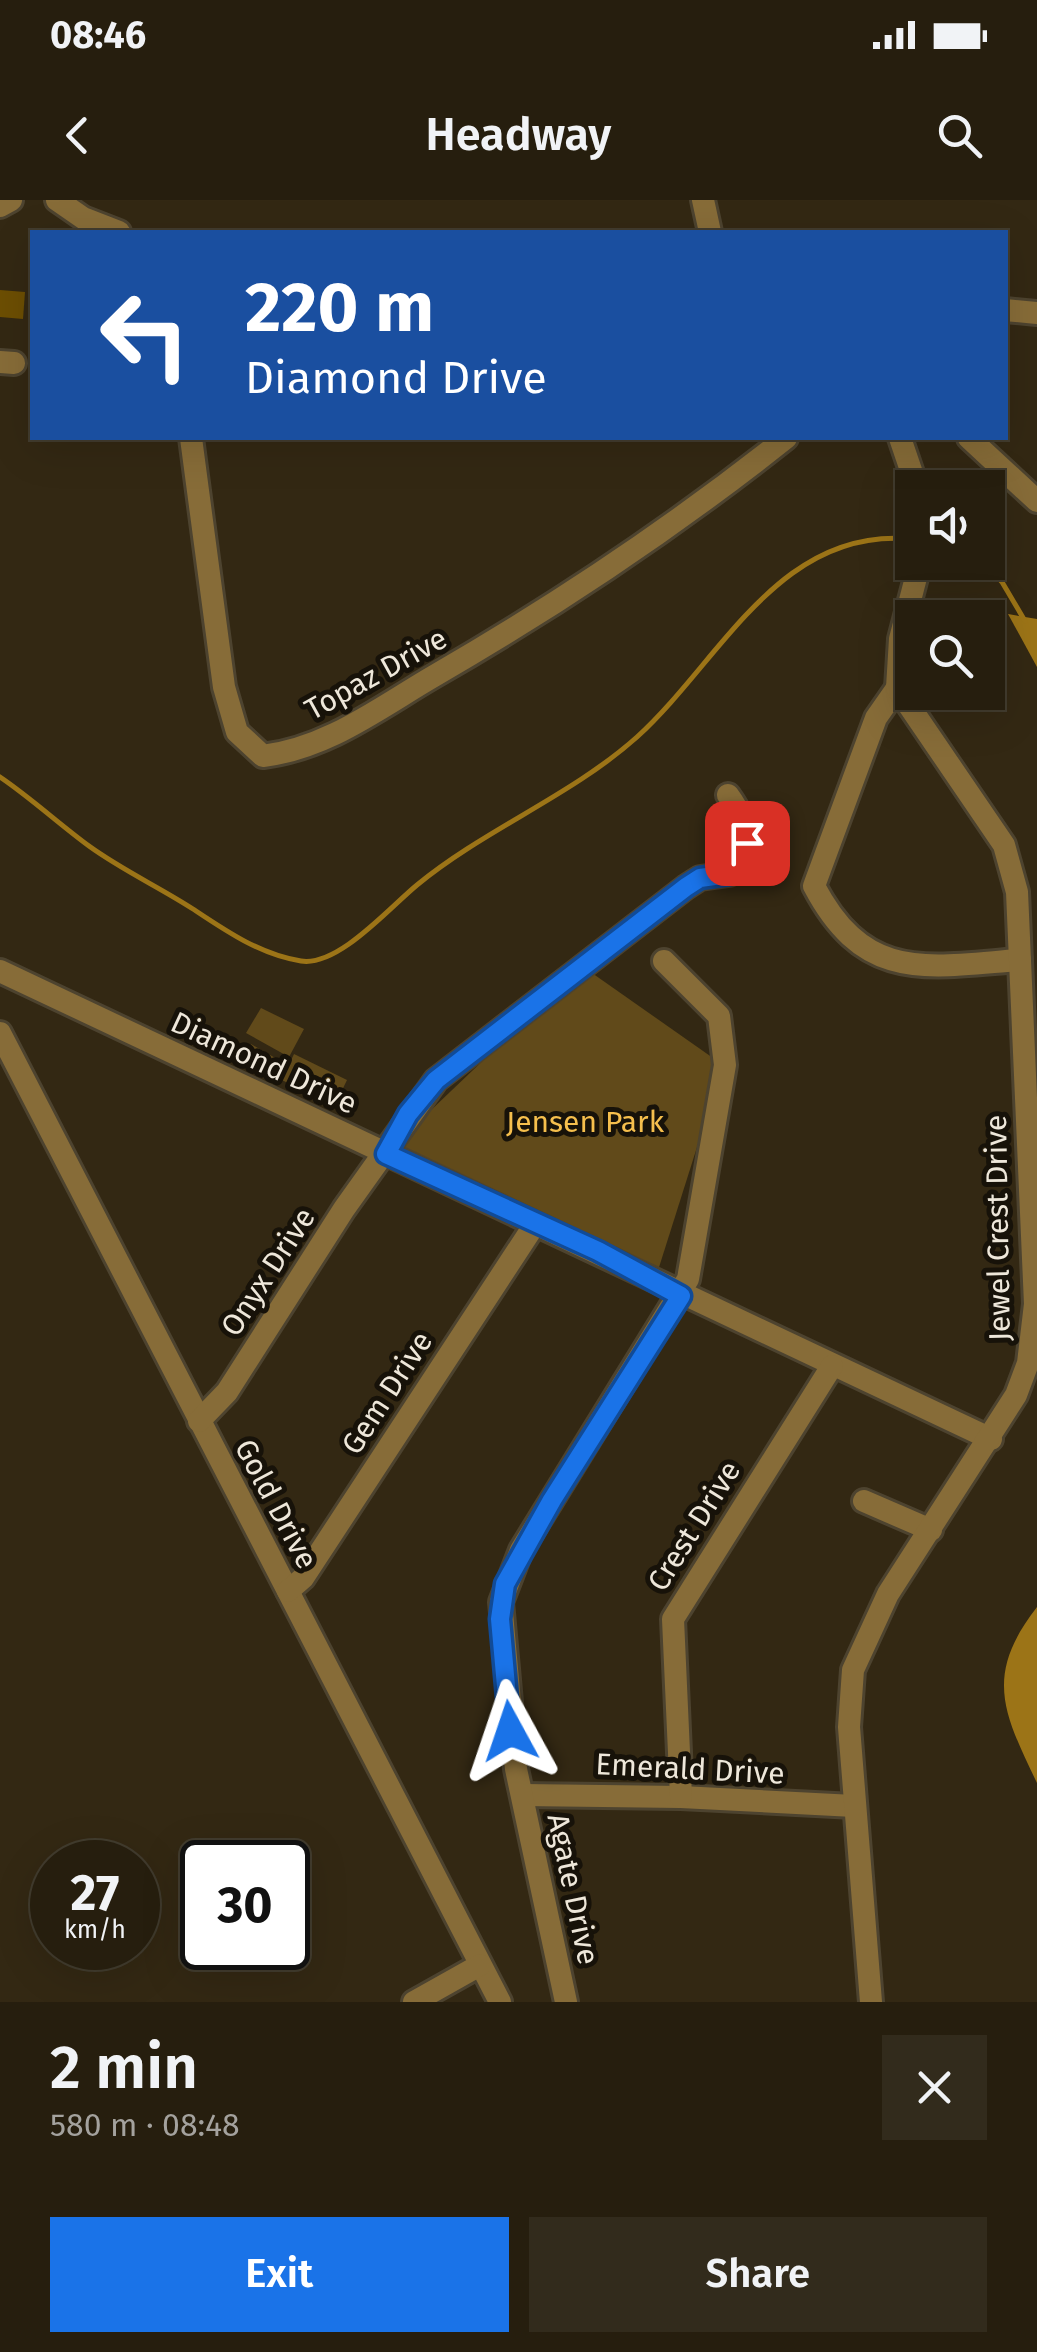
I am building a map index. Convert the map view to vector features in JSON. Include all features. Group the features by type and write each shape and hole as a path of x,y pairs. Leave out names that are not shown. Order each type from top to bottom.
{"street":[{"path":"0,206 11,200"},
{"path":"57,200 83,218 114,230"},
{"path":"703,200 710,230"},
{"path":"1008,310 1037,312"},
{"name":"Topaz Drive","path":"190,440 224,687 237,732 263,756 319,743 487,646 640,548 783,440"},
{"path":"901,440 912,470"},
{"path":"971,440 1037,501"},
{"path":"895,691 876,718 814,886 860,944 899,965 1020,960"},
{"name":"Jewel Crest Drive","path":"871,2002 849,1727 853,1670 873,1621 991,1439 1028,1362 1034,1321 1017,892 1004,845 912,710"},
{"name":"Onyx Drive","path":"199,1421 227,1392 344,1208 436,1080 686,887 700,878 729,874 747,843 748,824 728,795"},
{"name":"Agate Drive","path":"566,2002 510,1731 502,1642 505,1584 552,1500 681,1296 698,1224 725,1066 719,1016 664,961"},
{"name":"Diamond Drive","path":"0,971 598,1251 681,1296 991,1439"},
{"name":"Gold Drive","path":"0,1033 500,2002"},
{"name":"Gem Drive","path":"288,1591 303,1578 534,1224"},
{"name":"Crest Drive","path":"681,1797 673,1619 832,1366"},
{"path":"864,1501 931,1530"},
{"name":"Emerald Drive","path":"523,1795 681,1797 854,1806"},
{"path":"414,2002 480,1965"}],"green space":[{"name":"Jensen Park","path":"582,966 723,1065 655,1280 386,1153"},
{"path":"261,1008 304,1029 289,1057 246,1033"},
{"path":"251,1044 277,1059 270,1071 244,1055"},
{"path":"294,1054 347,1080 334,1107 282,1080"}],"shaded area":[{"path":"1008,614 1037,619 1037,667"},
{"path":"1037,1607 1037,1783 1015,1735 1004,1694 1010,1653"}],"building":[{"path":"0,290 25,292 23,319 0,317"}],"waterway":[{"path":"0,777 102,855 231,934 286,958 315,960 347,946 443,865 584,777 637,737 756,605 789,576 825,554 865,541 895,540"},
{"path":"1000,580 1025,621"}],"route":[{"path":"510,1731 500,1619 505,1584 521,1550 681,1296 598,1251 386,1154 408,1114 436,1080 474,1047 686,887 700,878 715,879 729,874 747,843"}]}
